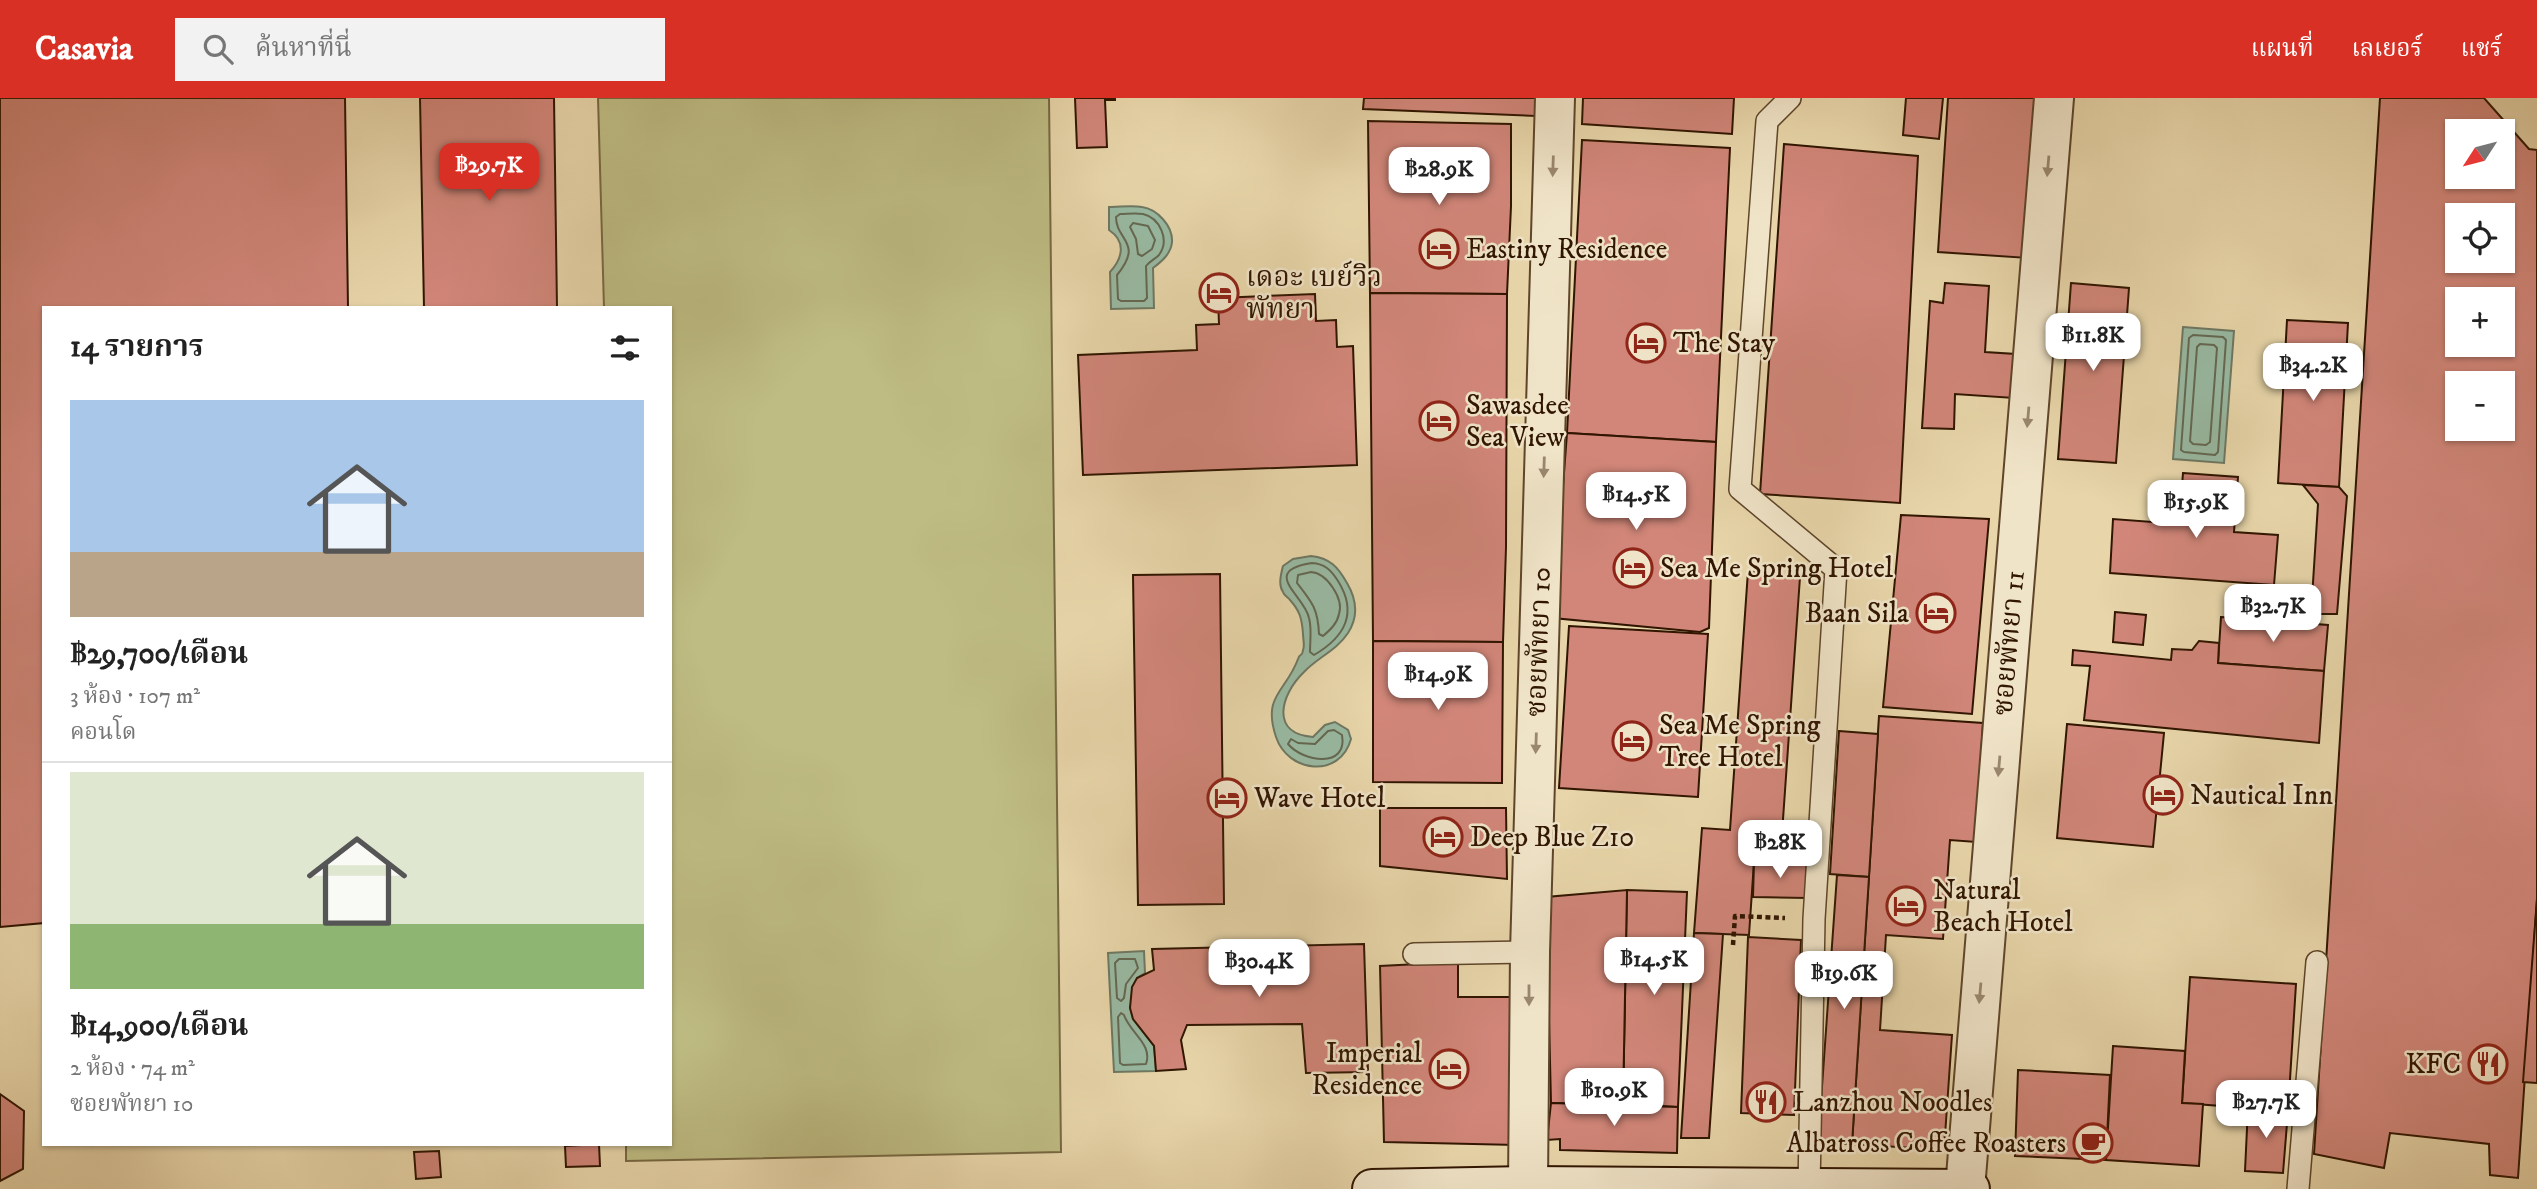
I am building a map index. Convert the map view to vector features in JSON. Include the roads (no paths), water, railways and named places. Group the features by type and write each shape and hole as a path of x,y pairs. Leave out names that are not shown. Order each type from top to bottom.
{"street":[{"name":"ซอยพัทยา 10","path":"1528,1186 1530,952 1555,98"},
{"name":"ซอยพัทยา 11","path":"1968,1189 2054,98"},
{"path":"1372,1189 1528,1186 1968,1189"}],"lane":[{"path":"1790,98 1767,121 1740,489 1836,569 1814,919 1809,1188"},
{"path":"1414,954 1530,952"},
{"path":"2298,1189 2317,962"}],"water":[{"path":"1109,207 1148,208 1163,219 1170,230 1170,250 1153,268 1154,308 1111,309 1110,272 1121,251 1118,240 1109,230"},
{"path":"2183,327 2234,331 2224,463 2173,459"},
{"path":"1311,556 1328,561 1337,568 1355,602 1354,620 1348,633 1304,672 1289,691 1285,702 1285,721 1290,729 1299,734 1313,737 1325,725 1335,722 1348,730 1351,739 1345,752 1336,761 1314,767 1291,758 1282,749 1272,723 1277,695 1304,647 1300,616 1284,595 1281,586 1283,566 1293,559"},
{"path":"1144,951 1145,973 1137,978 1130,1008 1133,1019 1154,1046 1156,1071 1114,1072 1108,953"}],"place":[{"name":"Eastiny Residence","path":"1439,249"},
{"name":"เดอะ เบย์วิว พัทยา","path":"1219,293"},
{"name":"The Stay","path":"1646,343"},
{"name":"Sawasdee Sea View","path":"1439,421"},
{"name":"Sea Me Spring Hotel","path":"1633,568"},
{"name":"Baan Sila","path":"1936,613"},
{"name":"Sea Me Spring Tree Hotel","path":"1632,741"},
{"name":"Nautical Inn","path":"2163,795"},
{"name":"Wave Hotel","path":"1227,798"},
{"name":"Deep Blue Z10","path":"1443,837"},
{"name":"Natural Beach Hotel","path":"1906,906"},
{"name":"KFC","path":"2488,1064"},
{"name":"Imperial Residence","path":"1449,1069"},
{"name":"Lanzhou Noodles","path":"1766,1102"},
{"name":"Albatross Coffee Roasters","path":"2093,1143"}]}
